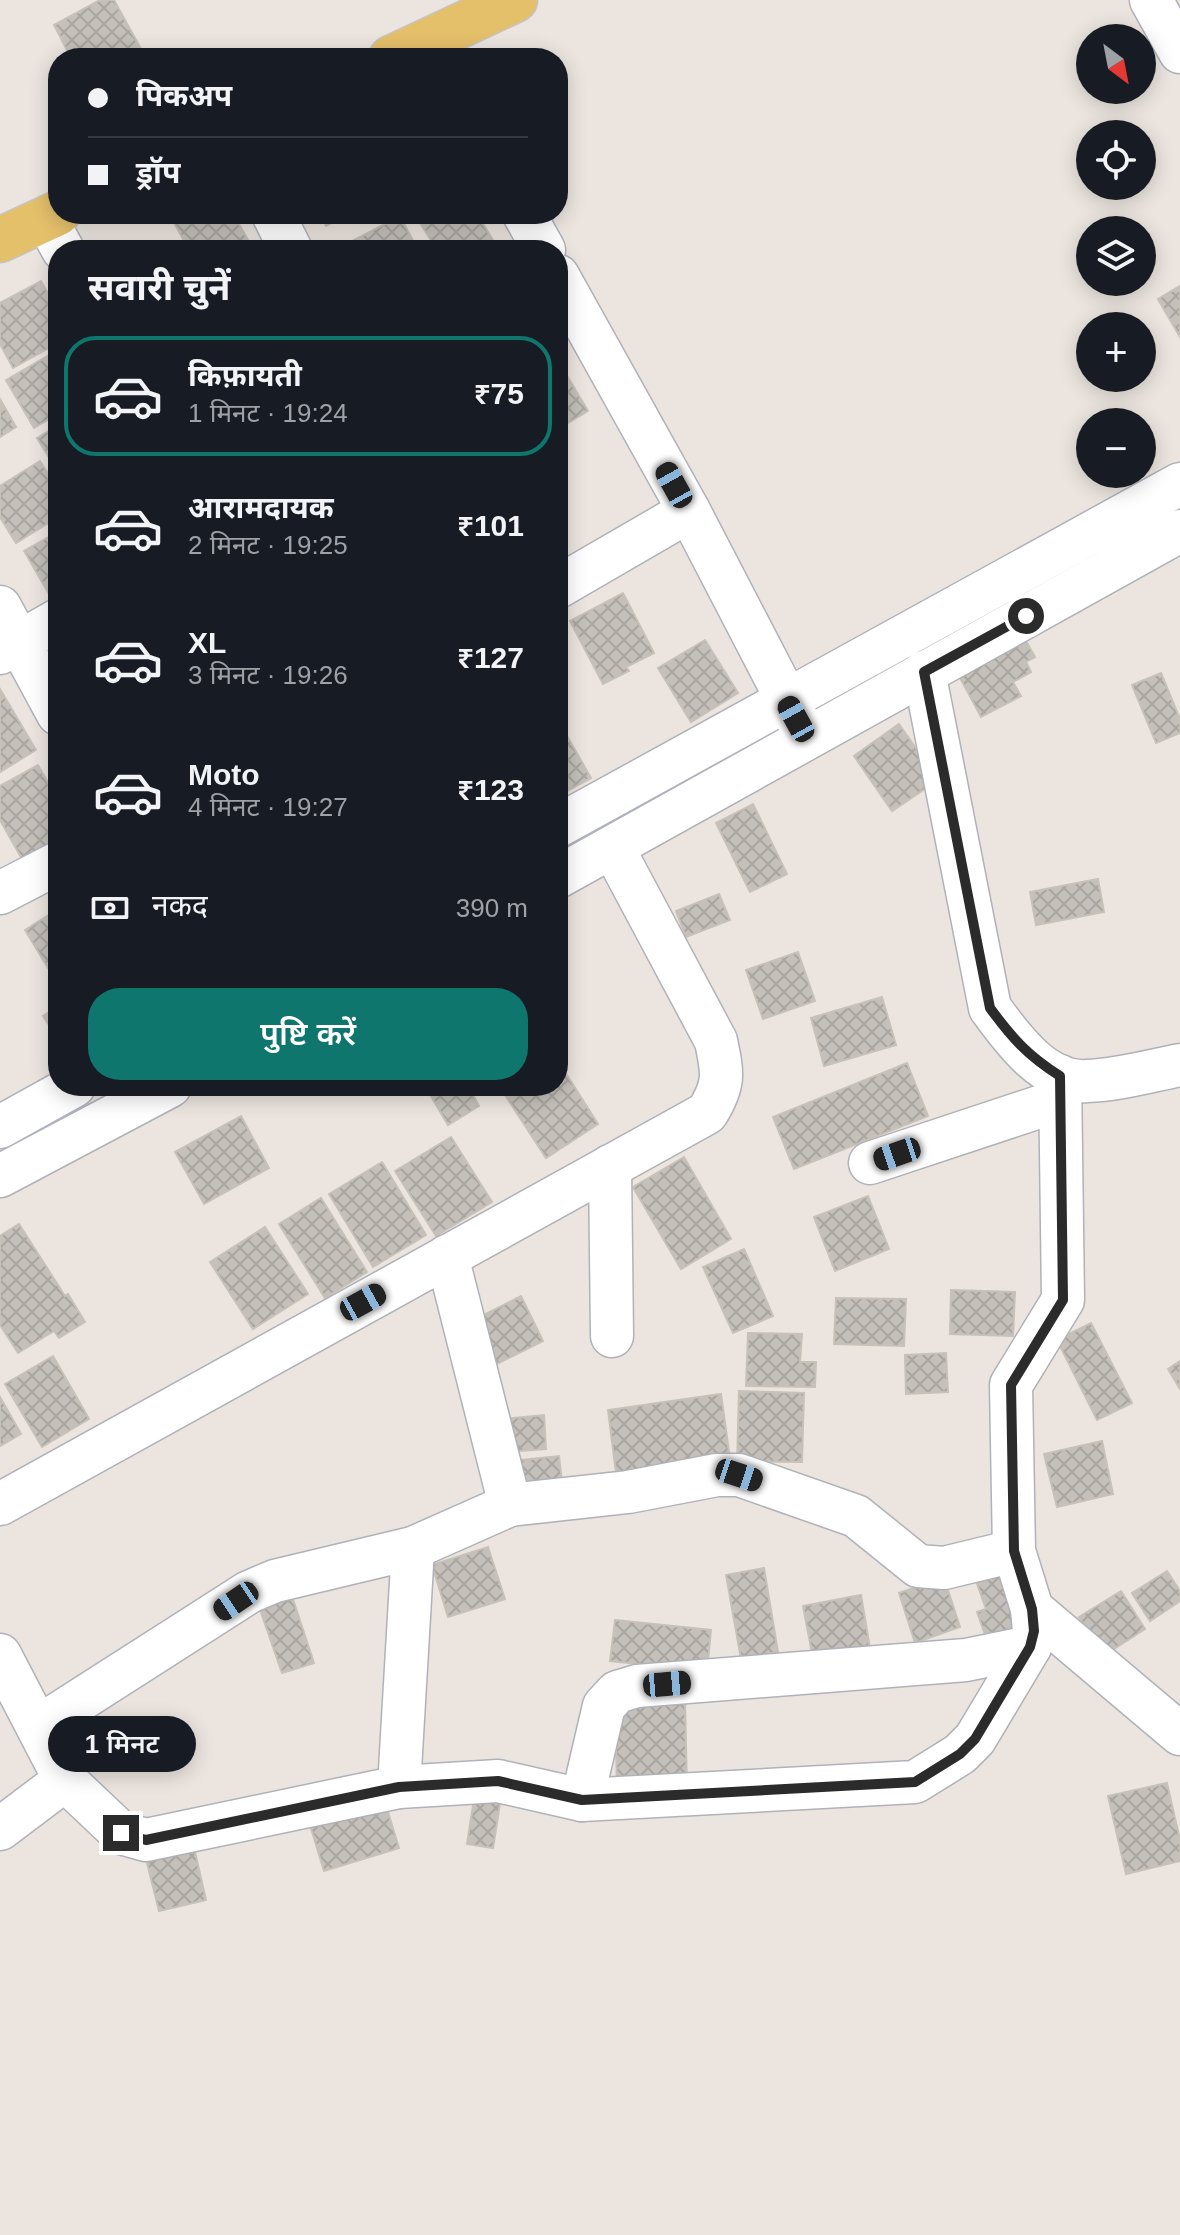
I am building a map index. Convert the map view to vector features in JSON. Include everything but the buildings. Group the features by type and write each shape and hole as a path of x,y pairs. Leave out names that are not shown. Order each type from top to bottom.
{"main road":[{"path":"426,48 515,0"},
{"path":"0,240 56,227"}],"street":[{"path":"1151,0 1180,52"},
{"path":"568,294 689,511 807,738"},
{"path":"568,820 1180,484"},
{"path":"568,581 689,511"},
{"path":"568,872 1180,531"},
{"path":"48,623 7,634 48,698"},
{"path":"0,1655 65,1780 121,1833 146,1840 399,1787 498,1781 582,1800 915,1782 948,1762 975,1739 1031,1628 1014,1551 1011,1385 1063,1300 1060,1088 1015,1042 990,1008 924,672"},
{"path":"0,1504 707,1113 719,1094 723,1074 716,1041 613,848"},
{"path":"0,893 48,868"},
{"path":"870,1163 1060,1088 1180,1065"},
{"path":"0,1127 56,1096"},
{"path":"0,1176 151,1096"},
{"path":"610,1166 612,1336"},
{"path":"447,1256 510,1505"},
{"path":"38,1727 249,1592 275,1581 413,1548 510,1505 628,1492 717,1475 739,1475 856,1516 918,1566 944,1568 1014,1551"},
{"path":"399,1787 413,1548"},
{"path":"1031,1628 1180,1734"},
{"path":"582,1800 604,1706 617,1692 637,1686 966,1660 1031,1628"},
{"path":"0,1829 65,1780"}],"route":[{"path":"121,1833 146,1840 399,1787 498,1781 582,1800 915,1782 960,1754 975,1739 1030,1647 1034,1631 1032,1609 1014,1551 1011,1385 1063,1300 1060,1076 1032,1058 1015,1042 990,1008 924,672 1026,616"}]}
